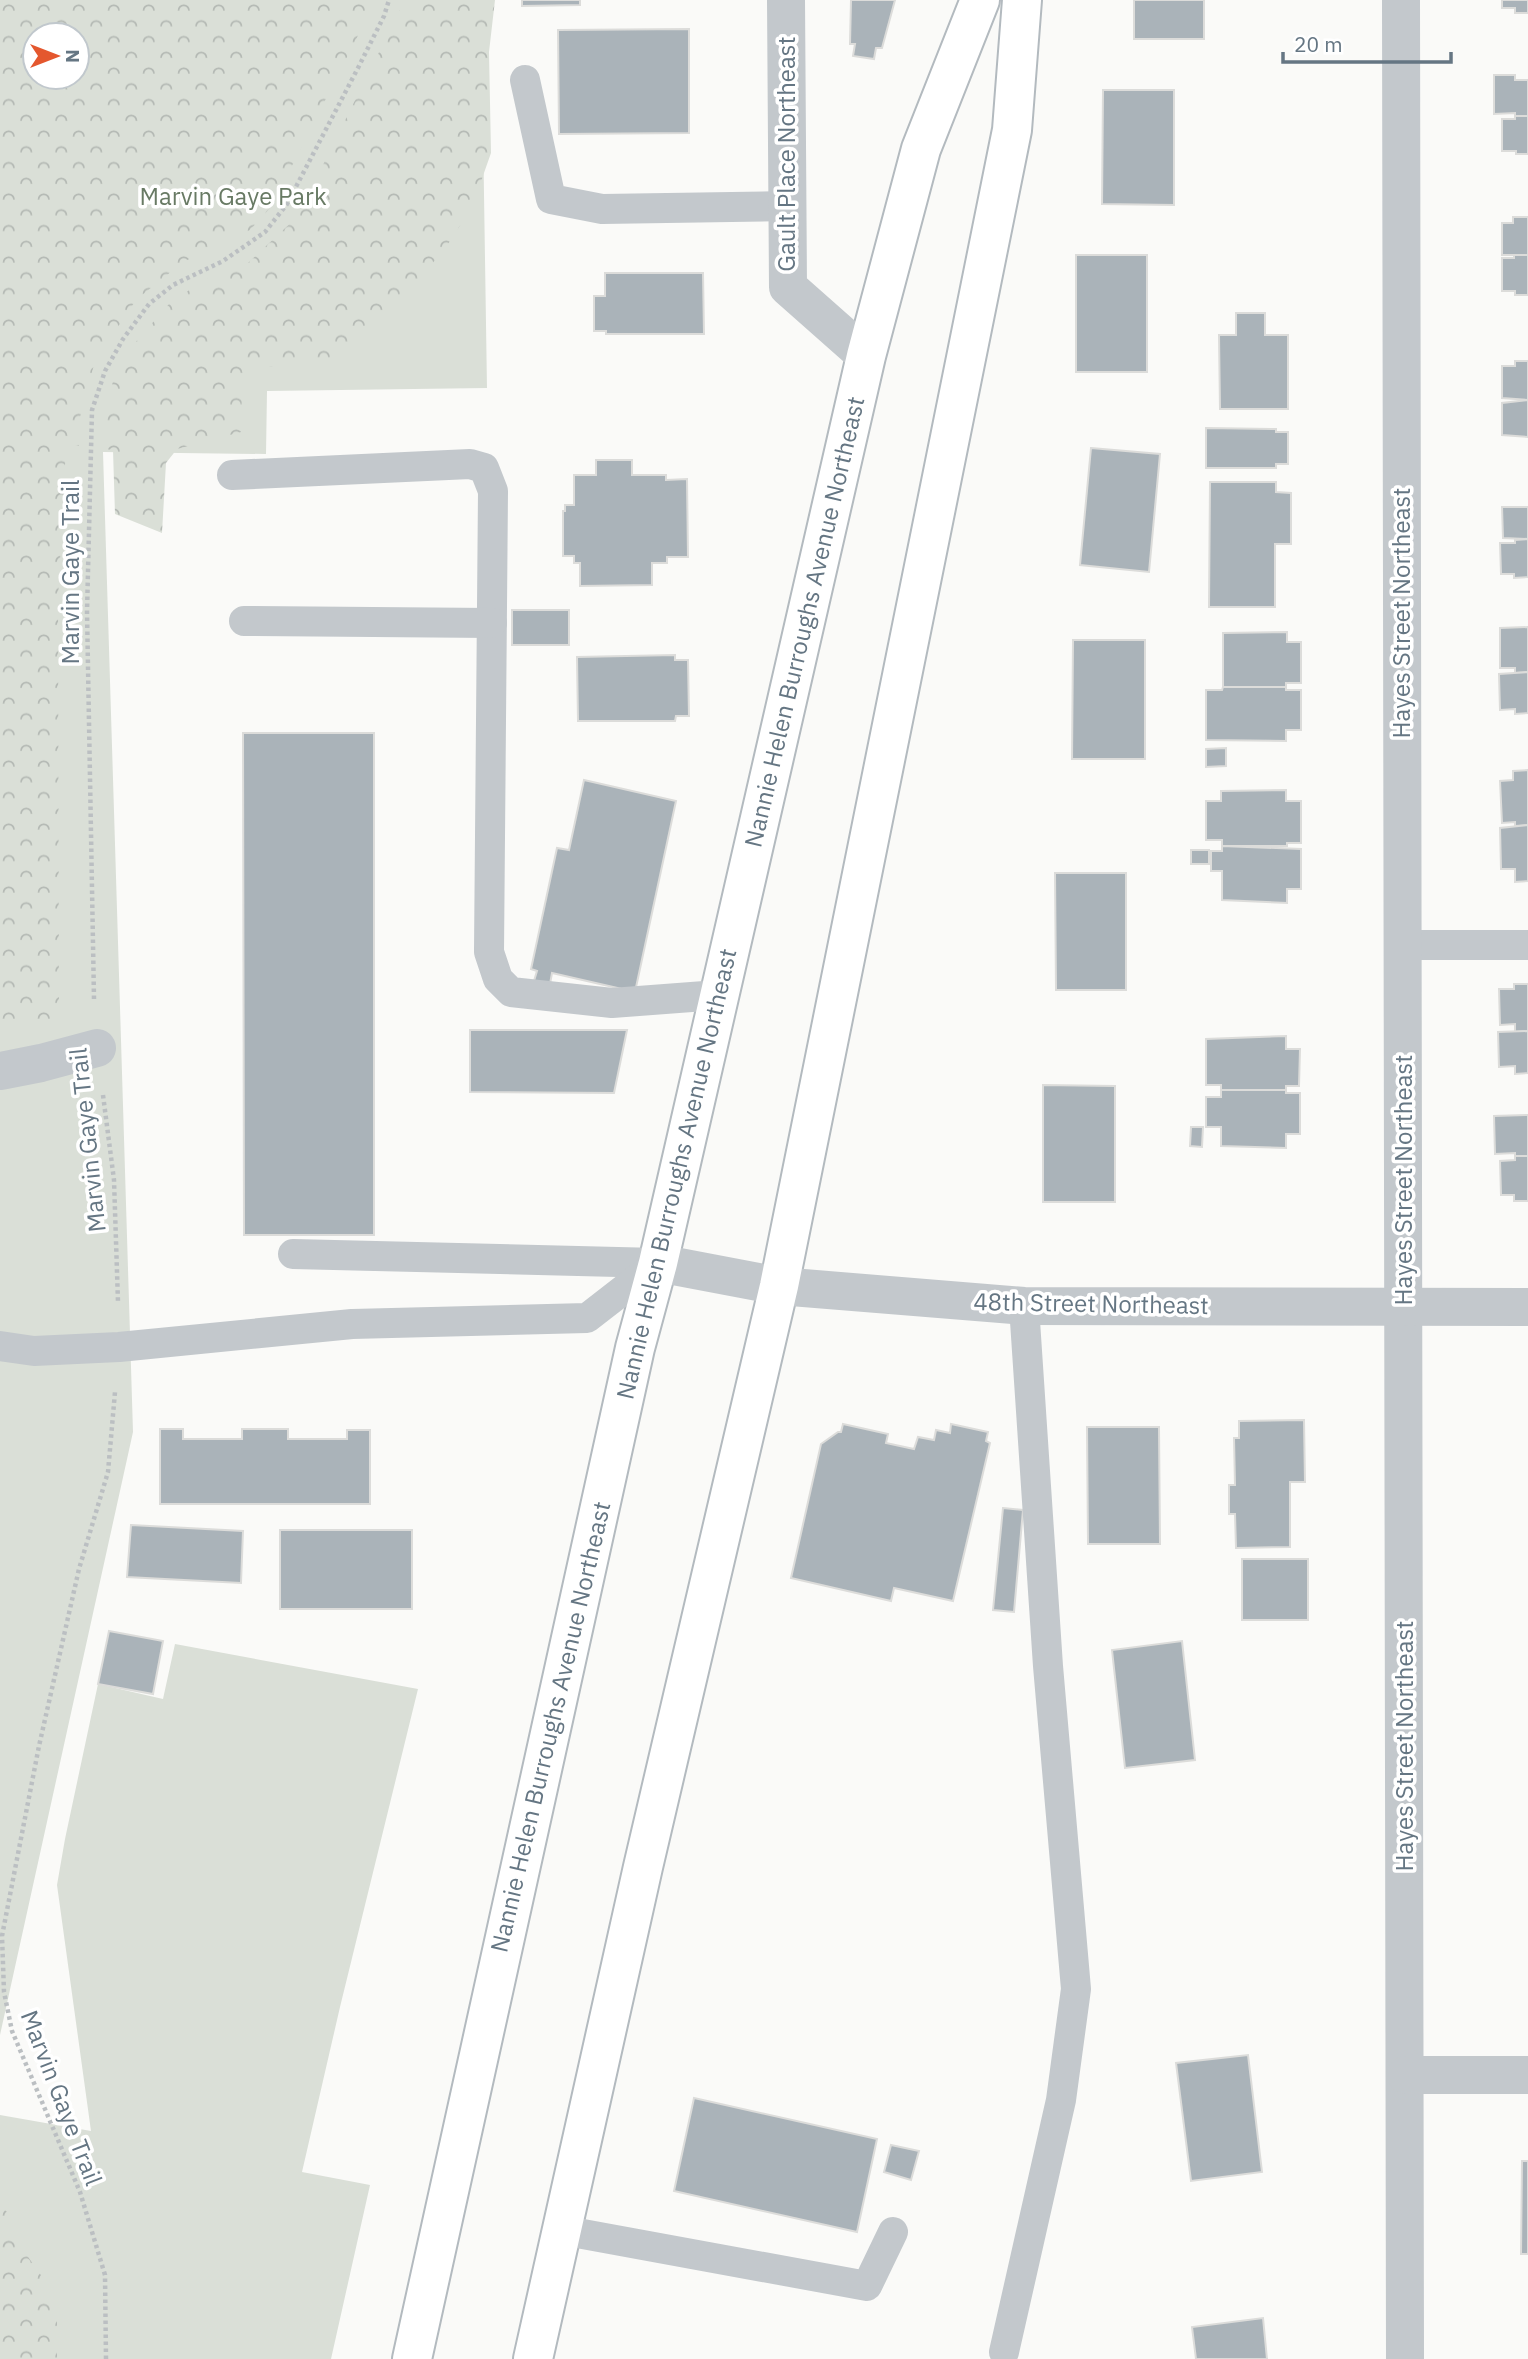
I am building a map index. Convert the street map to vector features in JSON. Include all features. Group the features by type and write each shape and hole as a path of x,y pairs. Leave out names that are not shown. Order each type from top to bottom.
{"main road":[{"name":"Nannie Helen Burroughs Avenue Northeast","path":"412,2359 626,1389 658,1263 866,356 921,149 981,0"},
{"path":"533,2359 640,1881 779,1286 1012,130 1022,0"}],"street":[{"name":"Gault Place Northeast","path":"786,0 788,286 866,356"},
{"name":"Hayes Street Northeast","path":"1401,0 1405,2359"},
{"path":"0,1071 96,1048"},
{"name":"48th Street Northeast","path":"658,1263 779,1286 1024,1306 1528,1307"},
{"path":"1406,2075 1528,2075"}],"lane":[{"path":"525,80 551,199 602,209 788,206"},
{"path":"232,475 470,464 484,468 493,491 489,952 498,979 511,992 612,1003 718,995"},
{"path":"244,621 492,624"},
{"path":"1403,945 1528,945"},
{"path":"293,1254 658,1263"},
{"path":"0,1346 34,1351 119,1347 352,1324 587,1318 658,1263"},
{"path":"1004,2352 1061,2100 1076,1989 1048,1666 1024,1306"},
{"path":"561,2230 867,2286 893,2232"}],"path":[{"name":"Marvin Gaye Trail","path":"106,2359 105,2275 80,2192 12,2031 4,1992 2,1936 39,1746 73,1596 108,1472 119,1347 114,1180 96,1048 87,612 92,410 105,371 122,339 149,304 173,285 223,261 265,232 287,205 384,16 389,0"}],"green space":[{"name":"Marvin Gaye Park","path":"0,0 481,0 487,388 267,391 266,454 103,452 133,1432 0,2035"},
{"path":"0,0 376,0 271,207 250,230 183,262 136,300 95,361 80,417 79,446 66,446 58,600 59,1021 0,1022"},
{"path":"405,0 495,0 489,52 491,153 472,207 446,247 362,347 333,362 262,367 242,388 241,432 177,449 166,463 162,533 115,514 113,450 105,449 104,434 114,374 134,344 168,305 202,281 248,263 297,217"},
{"path":"175,1644 418,1689 302,2172 370,2185 331,2359 0,2359 0,2115 91,2131 57,1885 98,1684 163,1699"},
{"path":"0,2205 8,2213 26,2254 57,2298 57,2359 0,2359"}],"building":[{"path":"522,0 580,0 580,5 522,6"},
{"path":"851,0 895,0 882,48 876,48 874,59 853,56 855,44 850,44"},
{"path":"1134,0 1204,0 1204,39 1134,39"},
{"path":"1502,0 1528,0 1528,13 1515,13 1515,8 1502,8"},
{"path":"689,29 689,133 559,134 558,30"},
{"path":"1494,75 1515,75 1515,80 1528,80 1528,116 1515,116 1515,113 1494,114"},
{"path":"1103,90 1174,90 1174,205 1102,204"},
{"path":"1515,116 1528,116 1528,154 1502,151 1502,119 1515,119"},
{"path":"1513,217 1528,217 1528,255 1502,255 1502,223 1513,223"},
{"path":"1076,255 1147,255 1147,372 1076,372"},
{"path":"1514,255 1528,255 1528,295 1502,291 1502,258 1514,258"},
{"path":"605,273 703,273 704,334 606,334 606,331 594,331 594,296 605,296"},
{"path":"1236,313 1265,313 1265,335 1288,335 1288,409 1220,409 1219,335 1236,335"},
{"path":"1515,361 1528,361 1528,400 1502,398 1502,366 1515,366"},
{"path":"1528,400 1528,437 1502,435 1502,403"},
{"path":"1206,428 1276,429 1276,432 1288,432 1288,464 1276,464 1276,468 1206,468"},
{"path":"1091,448 1160,454 1149,572 1080,565"},
{"path":"596,460 632,460 632,475 666,475 666,480 687,479 688,557 667,557 667,563 652,563 652,585 580,586 580,563 574,563 574,556 563,556 563,511 565,505 574,505 574,475 596,475"},
{"path":"1210,482 1276,482 1276,492 1291,493 1291,544 1275,544 1275,607 1209,607"},
{"path":"1502,507 1528,507 1528,539 1503,538"},
{"path":"1528,539 1528,577 1514,578 1514,574 1501,574 1500,543 1515,543 1515,540"},
{"path":"512,610 569,610 569,645 512,645"},
{"path":"1528,627 1528,672 1515,673 1515,668 1500,668 1500,628"},
{"path":"1287,632 1287,642 1301,642 1301,683 1286,683 1286,687 1223,687 1223,633"},
{"path":"1073,640 1145,640 1145,759 1072,759"},
{"path":"675,655 675,660 688,660 689,716 676,716 675,721 578,721 577,657"},
{"path":"1528,672 1528,713 1515,714 1515,709 1500,710 1499,674"},
{"path":"1223,687 1286,687 1286,690 1301,690 1301,730 1286,730 1286,741 1206,740 1206,690 1222,690"},
{"path":"243,733 374,733 374,1235 244,1235"},
{"path":"1226,748 1226,766 1206,767 1206,749"},
{"path":"1528,770 1528,825 1502,823 1500,781 1513,780 1513,771"},
{"path":"584,780 676,801 635,992 552,973 550,984 534,981 537,971 531,969 557,848 569,850"},
{"path":"1286,790 1286,801 1301,801 1301,843 1287,843 1287,846 1222,846 1222,840 1206,840 1206,801 1221,801 1221,791"},
{"path":"1528,825 1528,881 1515,882 1515,869 1501,869 1500,828"},
{"path":"1222,846 1301,849 1301,889 1287,889 1287,903 1222,900 1222,871 1211,871 1211,851 1222,851"},
{"path":"1191,850 1209,850 1209,864 1191,864"},
{"path":"1055,873 1126,873 1126,990 1056,990"},
{"path":"1514,984 1528,984 1528,1031 1515,1032 1515,1024 1500,1025 1499,989 1514,989"},
{"path":"470,1030 627,1030 614,1093 470,1092"},
{"path":"1528,1031 1528,1073 1515,1074 1515,1066 1499,1067 1498,1032"},
{"path":"1286,1036 1286,1049 1300,1049 1299,1086 1286,1086 1286,1090 1221,1090 1221,1085 1206,1085 1206,1039"},
{"path":"1043,1085 1115,1086 1115,1202 1043,1202"},
{"path":"1221,1090 1286,1090 1286,1093 1300,1093 1300,1134 1286,1134 1286,1148 1221,1146 1221,1127 1206,1127 1206,1097 1221,1097"},
{"path":"1528,1115 1528,1156 1515,1156 1515,1153 1495,1154 1494,1116"},
{"path":"1191,1127 1203,1127 1202,1147 1190,1146"},
{"path":"1515,1156 1528,1156 1528,1201 1514,1201 1514,1195 1501,1195 1500,1161 1515,1160"},
{"path":"1304,1420 1305,1482 1290,1482 1290,1547 1236,1548 1235,1514 1229,1514 1229,1485 1235,1485 1234,1438 1239,1438 1239,1421"},
{"path":"843,1424 888,1434 886,1443 914,1449 918,1437 934,1440 936,1430 950,1433 951,1424 988,1432 986,1441 990,1443 953,1601 894,1588 891,1601 791,1578 821,1444 841,1432"},
{"path":"1087,1427 1159,1427 1160,1544 1088,1544"},
{"path":"160,1429 183,1429 183,1439 242,1439 242,1429 288,1429 288,1439 347,1439 347,1430 370,1430 370,1504 160,1504"},
{"path":"1003,1508 1023,1510 1014,1612 993,1610"},
{"path":"131,1525 243,1531 241,1583 127,1577"},
{"path":"280,1530 412,1530 412,1609 280,1609"},
{"path":"1242,1559 1308,1559 1308,1620 1242,1620"},
{"path":"109,1631 163,1641 153,1694 98,1684"},
{"path":"1182,1641 1195,1760 1125,1768 1112,1650"},
{"path":"1248,2055 1262,2172 1191,2181 1176,2063"},
{"path":"694,2098 877,2139 857,2232 674,2191"},
{"path":"891,2145 919,2151 911,2180 884,2172"},
{"path":"1522,2161 1528,2161 1528,2254 1521,2254"},
{"path":"1263,2318 1267,2359 1196,2359 1192,2327"}]}
